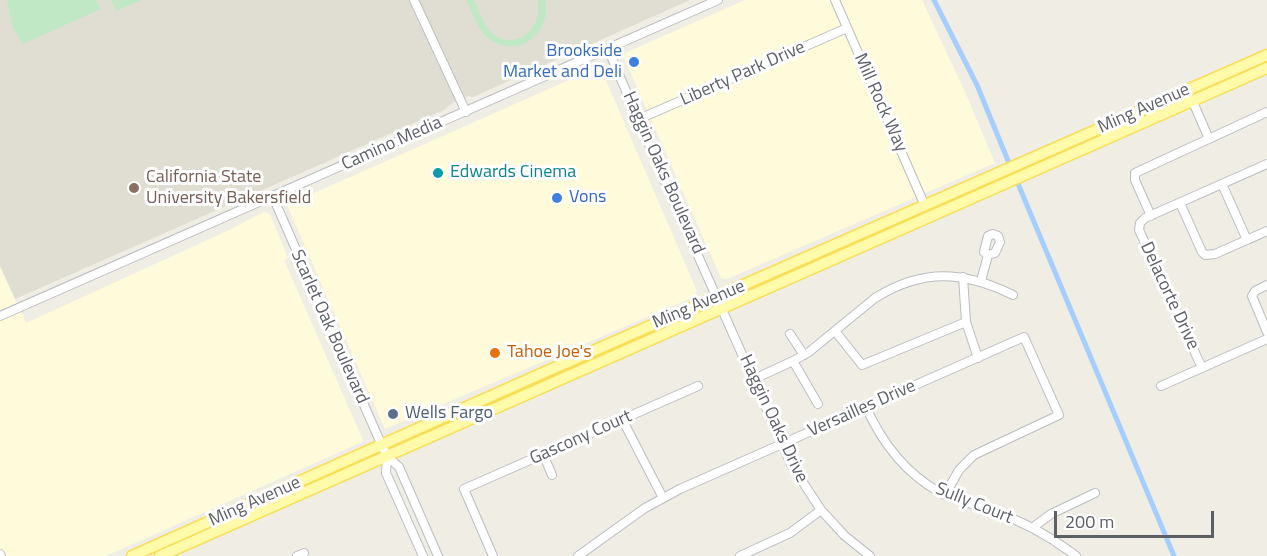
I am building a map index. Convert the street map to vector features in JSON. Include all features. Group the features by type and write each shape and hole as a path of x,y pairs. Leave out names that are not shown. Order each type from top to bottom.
{"main road":[{"name":"Ming Avenue","path":"160,556 385,451 542,373 1267,55"},
{"name":"Ming Avenue","path":"132,556 723,310 1267,68"},
{"path":"886,237 920,216 925,206"}],"street":[{"path":"414,0 466,112"},
{"name":"Camino Media","path":"0,316 718,0"},
{"name":"Mill Rock Way","path":"835,0 925,206"},
{"name":"Liberty Park Drive","path":"639,119 847,28"},
{"name":"Haggin Oaks Boulevard","path":"608,49 718,297"},
{"path":"1193,102 1209,139"},
{"path":"1266,166 1151,216 1135,180 1135,173 1267,112"},
{"path":"1222,184 1247,240"},
{"name":"Scarlet Oak Boulevard","path":"273,197 385,451 399,467 438,556"},
{"path":"1180,203 1205,255 1215,254 1267,231"},
{"name":"Delacorte Drive","path":"1151,216 1140,223 1139,230 1202,368"},
{"path":"981,281 988,255"},
{"path":"754,379 804,355 875,298 913,280 938,276 963,277 981,281 1013,296"},
{"path":"963,277 966,322 978,358"},
{"path":"1267,285 1255,291 1252,296 1267,332"},
{"name":"Haggin Oaks Drive","path":"718,297 799,478 821,510 845,536 870,556"},
{"path":"835,331 862,365 966,322"},
{"path":"790,334 804,355"},
{"name":"Versailles Drive","path":"578,556 663,498 1024,337 1059,416 974,455 959,470 945,495"},
{"path":"1161,386 1267,339"},
{"path":"793,361 818,404"},
{"name":"Gascony Court","path":"493,556 464,489 698,386"},
{"name":"Sully Court","path":"866,407 880,437 896,458 916,477 945,495 1001,514 1032,528 1065,553 1076,556"},
{"path":"622,419 663,498"},
{"name":"Scarlet Oak Boulevard","path":"385,451 386,473 423,556"},
{"path":"543,454 552,475"},
{"path":"1032,528 1062,508 1095,493"},
{"path":"740,556 790,533 821,510"}],"shaded area":[{"name":"California State University Bakersfield","path":"0,0 690,0 15,299 0,266"},
{"path":"745,0 922,0 995,163 727,279 721,278 624,58 625,53"},
{"path":"594,69 601,69 697,291 694,297 385,429 287,205"},
{"path":"264,212 270,214 288,258 284,260 362,442 106,556 0,556 0,266 26,323"}],"green space":[{"path":"7,0 96,0 101,9 23,44 12,26"},
{"path":"111,0 142,0 116,11"},
{"path":"466,0 474,0 488,29 496,36 505,39 514,40 522,37 534,26 537,18 537,0 545,0 546,13 537,34 529,41 508,46 497,43 486,36 477,24"}],"waterway":[{"path":"934,0 977,85 1011,168"},
{"path":"1016,179 1174,556"}],"place":[{"name":"Brookside Market and Deli","path":"634,62"},
{"name":"Edwards Cinema","path":"438,173"},
{"name":"California State University Bakersfield","path":"134,188"},
{"name":"Vons","path":"557,198"},
{"name":"Tahoe Joe's","path":"495,353"},
{"name":"Wells Fargo","path":"393,414"}]}
